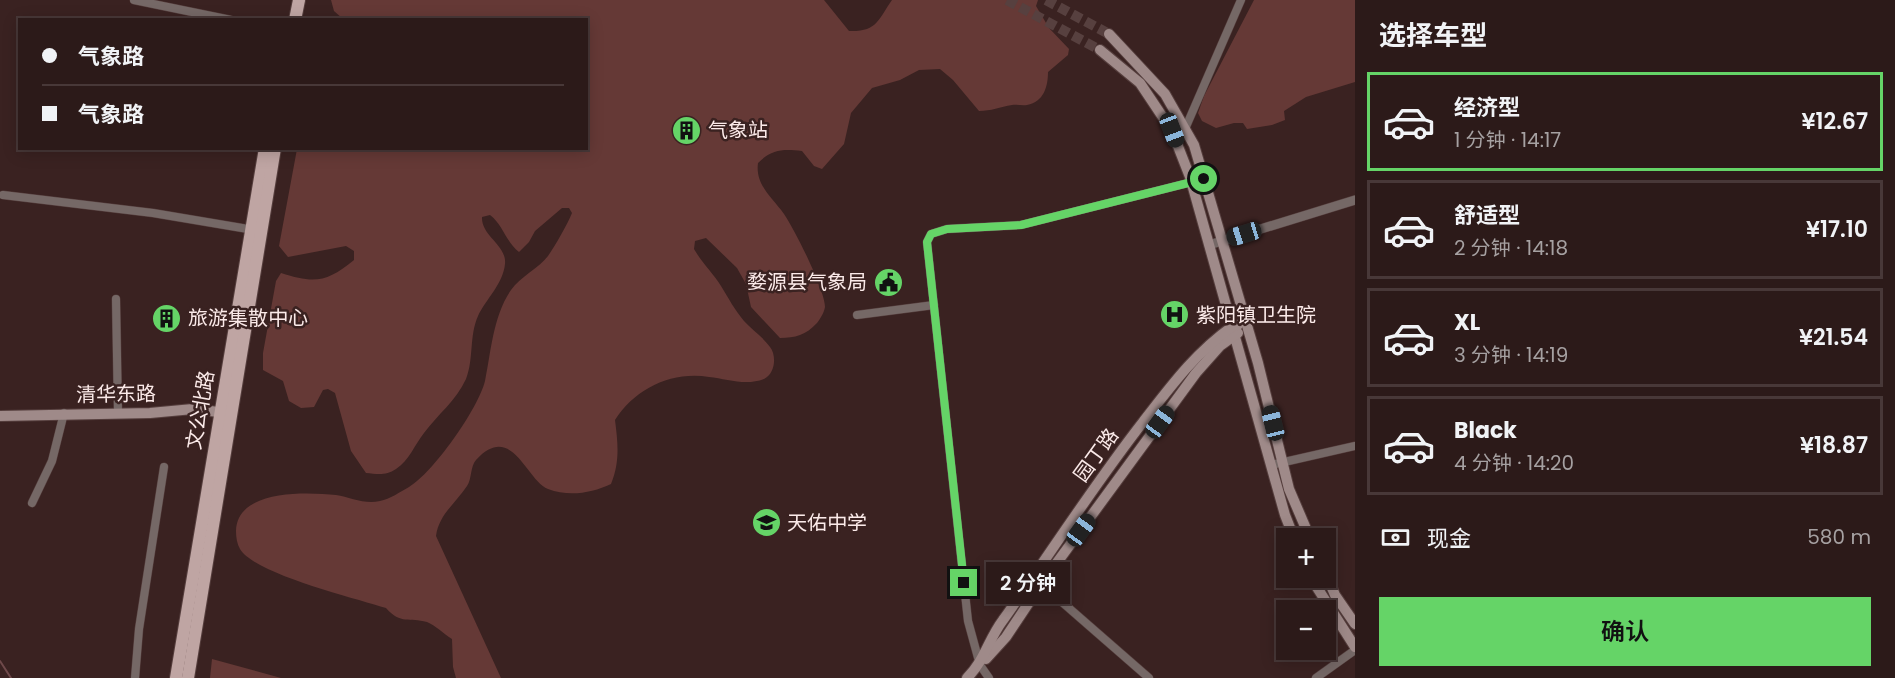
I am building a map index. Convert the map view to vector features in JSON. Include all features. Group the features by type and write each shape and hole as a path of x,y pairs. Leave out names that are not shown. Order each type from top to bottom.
{"main road":[{"path":"286,18 291,0"},
{"path":"295,18 299,0"},
{"path":"1109,34 1166,93 1194,145 1247,325 1292,528"},
{"path":"1100,50 1140,83 1172,130 1192,183 1234,331 1277,464 1306,528"},
{"name":"文公北路","path":"188,678 226,413 256,230 265,150"},
{"name":"文公北路","path":"256,230 275,150"},
{"path":"1234,331 1247,325"},
{"name":"园丁路","path":"975,678 996,630 1037,580 1112,462 1188,363 1207,345 1234,331"},
{"name":"清华东路","path":"0,416 193,409 226,413"},
{"name":"文公北路","path":"177,678 226,413"},
{"path":"1317,588 1355,649"},
{"path":"1332,588 1355,624"},
{"name":"园丁路","path":"967,678 980,665"}],"street":[{"path":"134,0 221,18"},
{"path":"1185,129 1240,0"},
{"path":"989,678 980,665 968,621 927,242 931,234 947,229 1021,225 1204,179"},
{"path":"3,195 153,213 256,230"},
{"path":"1209,245 1355,200"},
{"path":"116,299 118,413"},
{"path":"857,315 934,305"},
{"path":"32,503 52,461 64,413"},
{"path":"1277,464 1355,446"},
{"path":"135,678 139,629 164,467"},
{"path":"1037,580 1149,678"},
{"path":"1316,678 1355,649"}],"shaded area":[{"path":"331,0 824,0 849,31 858,31 876,23 892,0 1038,0 1036,6 1049,28 1069,49 1068,55 1048,72 1044,93 1033,103 979,111 953,80 940,69 919,70 900,80 872,88 851,113 844,144 822,169 814,166 802,151 778,151 758,163 759,178 762,184 789,222 815,274 824,299 825,307 821,318 804,333 780,338 751,307 746,284 737,268 706,238 695,241 694,249 737,312 772,351 774,365 771,373 764,379 750,382 709,377 681,377 644,391 623,409 615,420 618,453 614,476 611,484 596,490 564,493 548,489 540,484 517,456 499,447 489,450 476,460 469,483 444,515 436,536 501,678 456,678 453,667 452,639 427,622 401,619 386,608 285,576 249,558 240,549 237,540 239,517 248,507 260,500 275,496 308,493 336,495 374,502 391,497 419,480 442,455 481,393 496,323 505,300 515,285 548,256 572,213 569,208 562,208 535,231 529,242 519,252 490,215 482,217 485,230 505,257 505,264 501,278 475,324 466,379 401,466 385,474 366,473 351,451 335,393 328,389 323,390 314,407 301,408 289,401 283,381 263,370 263,353 276,281 281,273 303,279 320,279 336,273 354,260 354,251 346,246 288,257 279,246 297,150 588,150 588,18 342,18 334,11"},
{"path":"1254,0 1355,0 1355,82 1306,97 1284,111 1285,120 1272,125 1247,129 1243,123 1234,123 1216,128 1202,121 1198,113 1204,96"},
{"path":"212,659 281,678 210,678"}],"waterway":[{"path":"0,661 11,678"}],"tunnel":[{"path":"1007,0 1100,50"},
{"path":"1046,0 1109,34"}],"place":[{"name":"气象站","path":"687,130"},
{"name":"婺源县气象局","path":"888,282"},
{"name":"紫阳镇卫生院","path":"1175,315"},
{"name":"旅游集散中心","path":"167,318"},
{"name":"天佑中学","path":"766,523"}],"route":[{"path":"964,583 927,242 931,234 947,229 1021,225 1204,179"}]}
